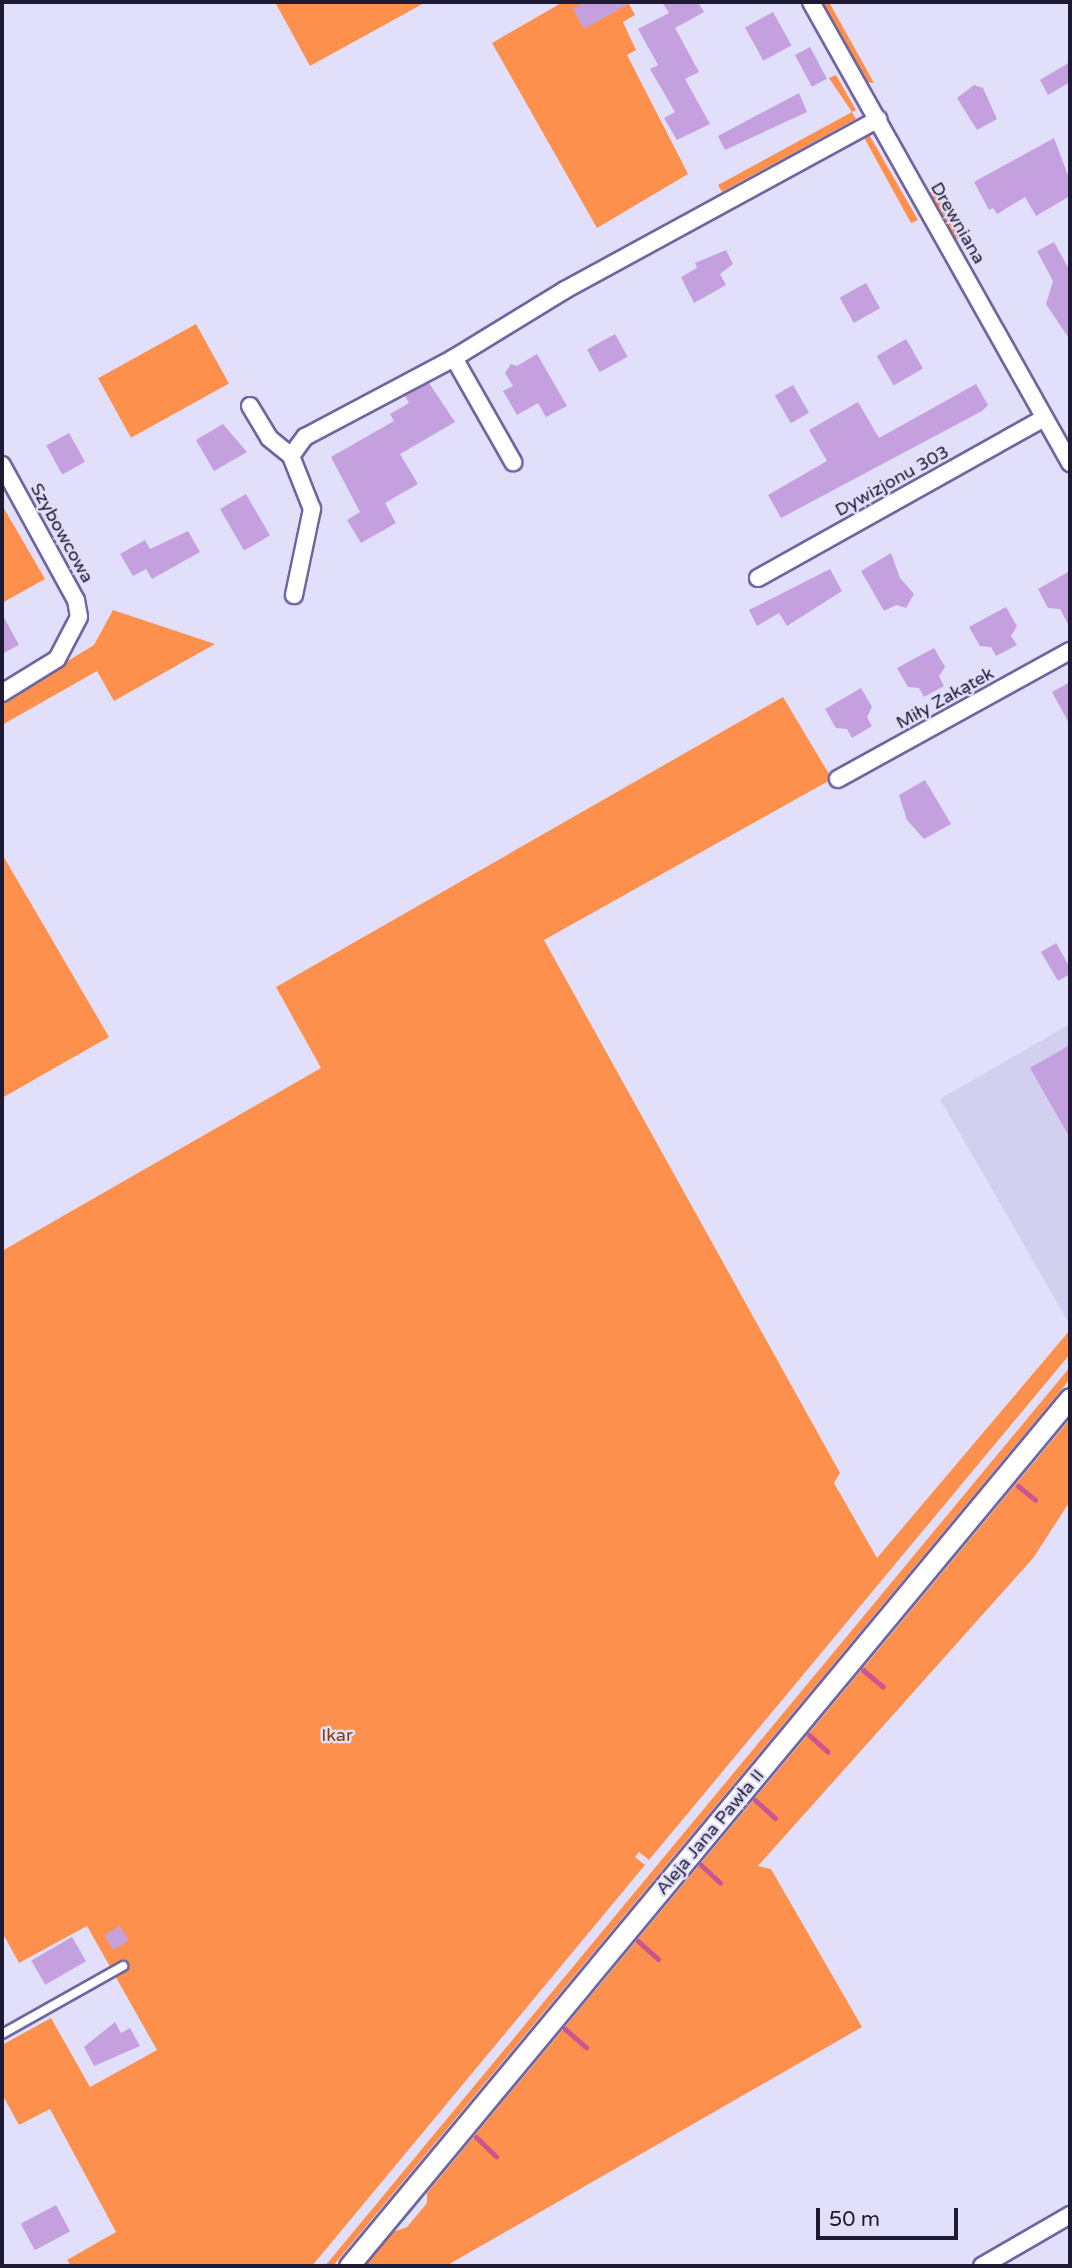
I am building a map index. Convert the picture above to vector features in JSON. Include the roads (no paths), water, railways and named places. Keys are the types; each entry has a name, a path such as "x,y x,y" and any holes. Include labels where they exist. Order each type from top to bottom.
{"street":[{"name":"Drewniana","path":"811,2 1070,463"},
{"path":"291,456 304,437 454,358 553,296 878,119"},
{"path":"454,358 513,462"},
{"path":"250,406 269,438 291,456 312,509 294,595"},
{"name":"Dywizjonu 303","path":"758,578 1044,418"},
{"name":"Szybowcowa","path":"2,465 8,490 76,600 79,617 57,659 2,692"},
{"name":"Miły Zakątek","path":"838,779 1070,651"},
{"name":"Aleja Jana Pawła II","path":"349,2266 1070,1398"},
{"path":"982,2266 1070,2215"}],"lane":[{"path":"2,2034 122,1966"}],"waterway":[{"path":"1018,1486 1035,1500"},
{"path":"863,1670 883,1687"},
{"path":"809,1735 828,1752"},
{"path":"755,1800 775,1818"},
{"path":"701,1865 720,1883"},
{"path":"638,1941 658,1959"},
{"path":"565,2029 586,2047"},
{"path":"476,2137 496,2156"}],"park label":[{"name":"Ikar","path":"337,1735"}]}
